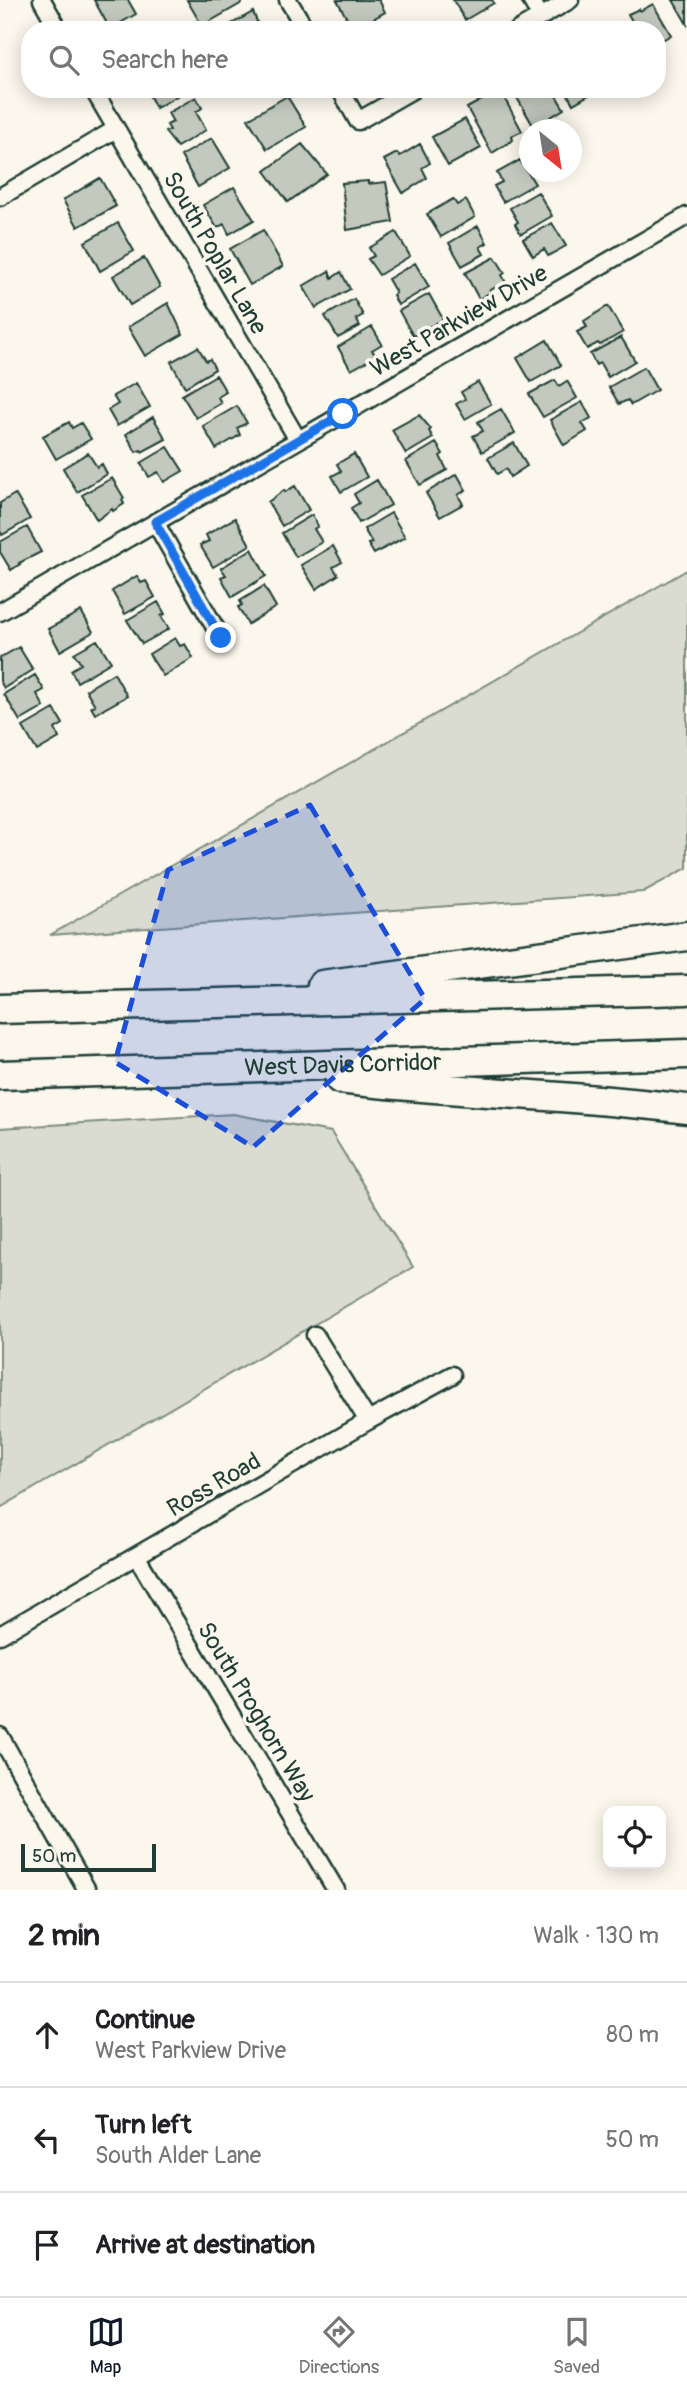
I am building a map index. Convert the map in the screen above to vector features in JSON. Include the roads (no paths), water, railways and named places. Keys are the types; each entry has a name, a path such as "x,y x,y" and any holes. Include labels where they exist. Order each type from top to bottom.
{"highway":[{"path":"201,1004 433,969 687,936"},
{"path":"0,1009 687,990"},
{"name":"West Davis Corridor","path":"0,1075 687,1054"},
{"path":"251,1067 416,1087 599,1098 687,1108"}],"street":[{"path":"42,0 54,21"},
{"path":"288,0 301,21"},
{"path":"531,0 541,17"},
{"path":"534,21 570,0"},
{"name":"South Poplar Lane","path":"98,98 298,440"},
{"path":"345,98 358,121 398,98"},
{"path":"0,197 116,129"},
{"name":"West Parkview Drive","path":"0,612 687,216"},
{"path":"155,522 221,638"},
{"path":"315,1335 368,1421"},
{"name":"Ross Road","path":"0,1635 452,1375"},
{"name":"South Proghorn Way","path":"137,1557 336,1890"},
{"path":"0,1736 87,1890"}]}
